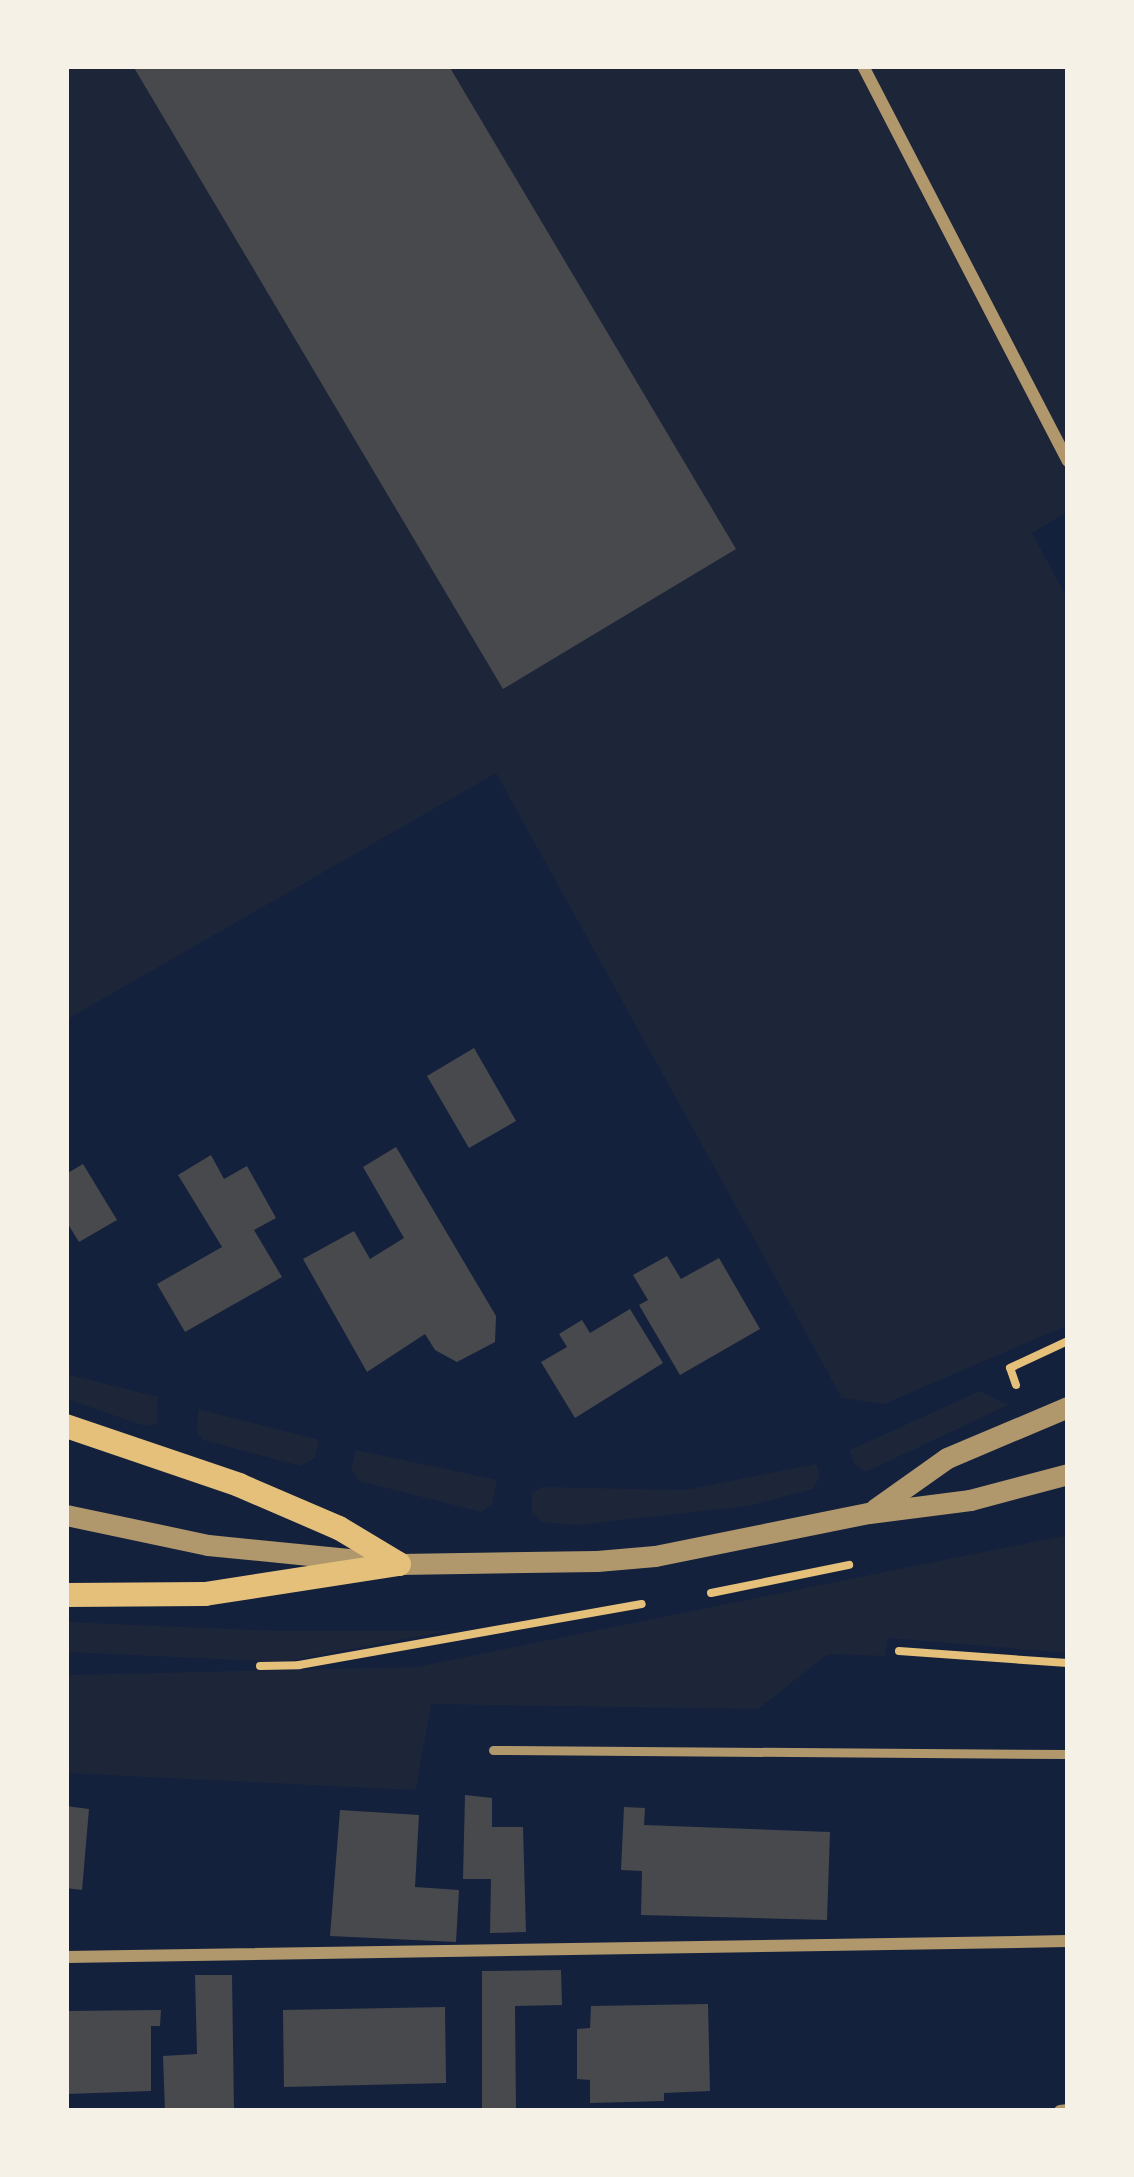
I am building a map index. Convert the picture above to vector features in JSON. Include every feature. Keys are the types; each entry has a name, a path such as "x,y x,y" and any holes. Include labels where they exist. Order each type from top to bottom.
{"main road":[{"path":"66,1426 239,1485 339,1528 399,1564"},
{"path":"66,1595 206,1594 399,1564"}],"street":[{"path":"863,66 1068,461"},
{"path":"869,1513 946,1458 1068,1407"},
{"path":"66,1515 208,1546 399,1564 655,1556 869,1513 970,1500 1068,1474"},
{"path":"66,1957 1068,1941"}],"lane":[{"path":"494,1750 1068,1754"}],"path":[{"path":"1010,1368 1068,1341"},
{"path":"899,1651 1068,1664"}],"shaded area":[{"path":"66,66 1068,66 1068,511 1032,533 1068,600 1068,1325 884,1404 842,1398 496,773 66,1020"},
{"path":"66,1374 158,1397 157,1424 145,1426 66,1399"},
{"path":"980,1391 1008,1405 866,1472 854,1464 850,1450"},
{"path":"198,1409 319,1440 315,1458 300,1466 203,1440 197,1433"},
{"path":"356,1450 497,1480 492,1504 481,1512 359,1481 351,1470"},
{"path":"816,1464 820,1476 813,1489 748,1506 577,1525 542,1522 532,1513 532,1493 541,1487 686,1490"},
{"path":"1068,1535 1068,1653 888,1638 885,1656 828,1654 758,1709 431,1704 416,1790 66,1773 66,1675 416,1667"},
{"path":"66,1622 282,1631 447,1631 283,1662 66,1652"}],"building":[{"path":"133,66 449,66 736,549 503,689"},
{"path":"474,1048 516,1121 469,1148 427,1076"},
{"path":"396,1147 496,1316 495,1342 457,1362 435,1350 425,1334 367,1372 303,1259 354,1231 370,1259 404,1238 363,1167"},
{"path":"211,1155 224,1179 247,1166 276,1218 254,1230 282,1277 185,1332 157,1284 222,1247 178,1175"},
{"path":"83,1164 117,1220 79,1242 66,1221 66,1174"},
{"path":"667,1256 681,1279 719,1258 760,1329 680,1375 639,1305 648,1300 633,1275"},
{"path":"630,1309 663,1363 575,1418 541,1362 567,1347 559,1334 582,1320 590,1333"},
{"path":"465,1795 492,1798 492,1827 523,1827 526,1932 490,1933 491,1879 463,1879"},
{"path":"66,1806 89,1809 82,1890 66,1888"},
{"path":"624,1807 645,1808 644,1825 830,1832 827,1920 641,1915 642,1871 621,1870"},
{"path":"340,1810 419,1815 415,1887 459,1890 456,1942 330,1936"},
{"path":"561,1970 562,2005 515,2006 516,2111 482,2111 482,1971"},
{"path":"195,1975 232,1975 234,2111 165,2111 163,2056 197,2054"},
{"path":"708,2004 710,2091 664,2093 664,2101 590,2103 590,2080 577,2079 577,2029 590,2028 591,2006"},
{"path":"445,2007 446,2083 284,2087 283,2010"},
{"path":"161,2010 160,2026 151,2026 151,2091 66,2094 66,2011"}]}
